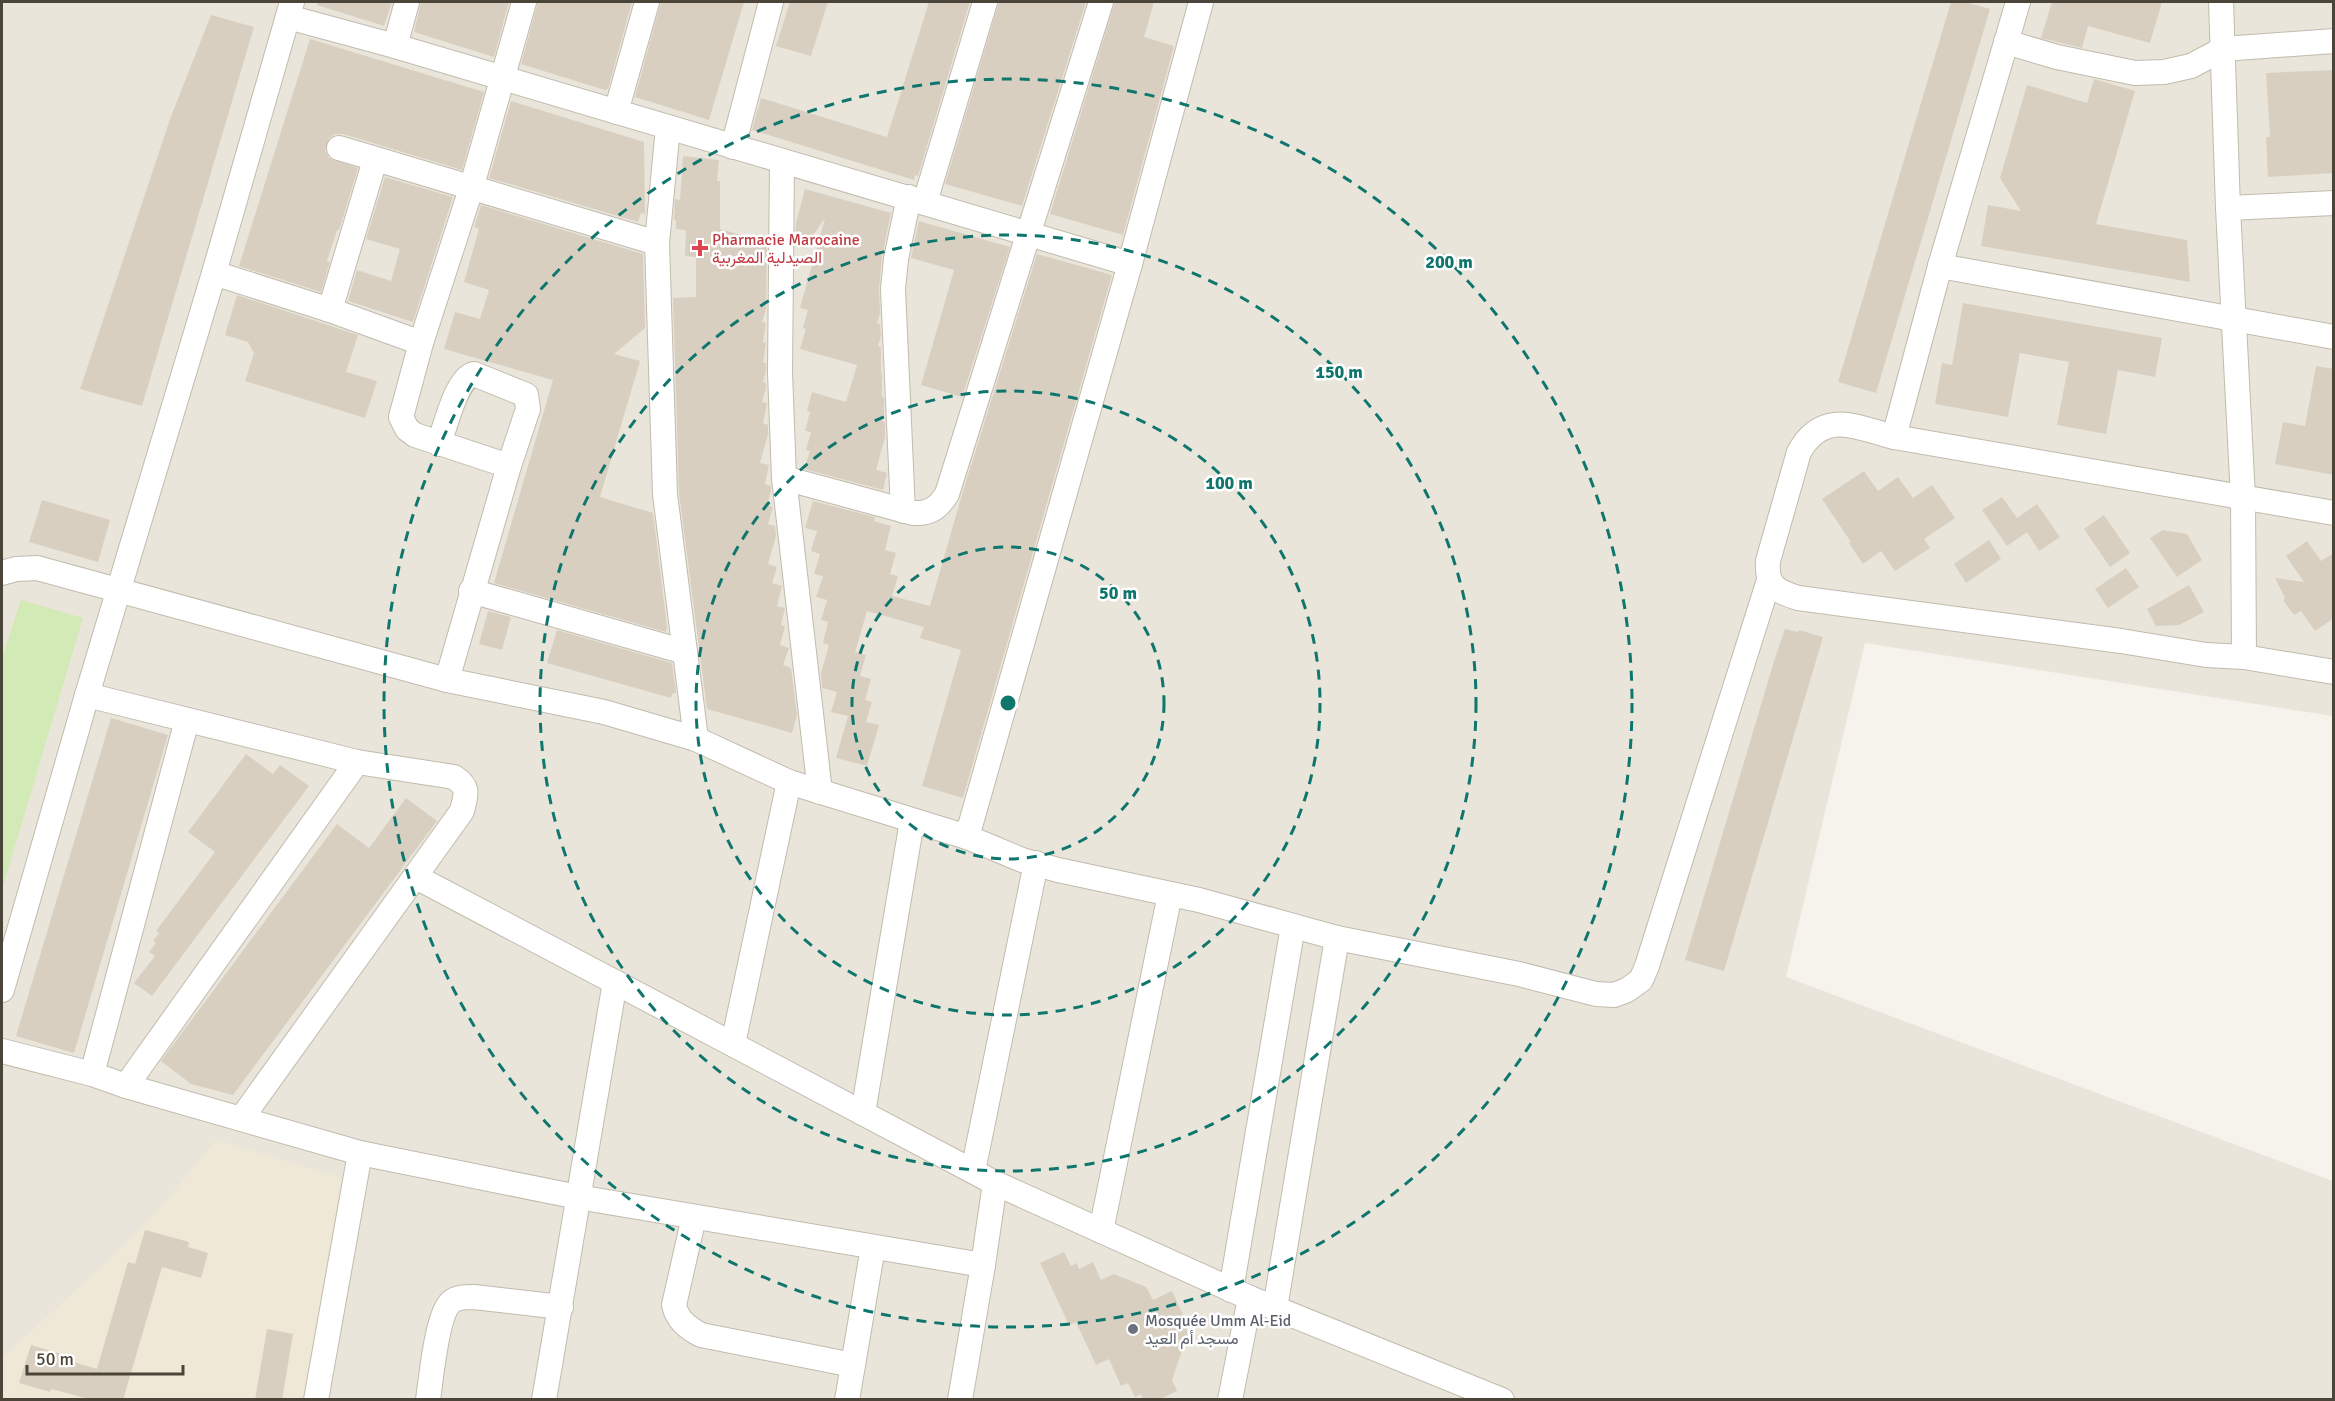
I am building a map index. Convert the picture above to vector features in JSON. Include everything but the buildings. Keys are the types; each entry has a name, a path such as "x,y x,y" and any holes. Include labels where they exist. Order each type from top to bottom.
{"street":[{"path":"395,46 407,2"},
{"path":"509,466 411,433 401,417 421,343 471,189 524,2"},
{"path":"616,112 647,2"},
{"path":"733,147 771,2"},
{"path":"903,511 893,289 896,259 985,2"},
{"path":"784,478 903,511 922,513 939,506 947,494 1101,2"},
{"path":"967,837 1130,264 1201,2"},
{"path":"1894,437 1940,267 2018,2"},
{"path":"2221,2 2228,208 2243,498 2244,657"},
{"path":"2,990 290,9 395,46 502,79 1130,264"},
{"path":"2006,42 2057,57 2135,73 2164,72 2191,66 2223,49 2334,41"},
{"path":"668,127 657,243 665,494 696,739"},
{"path":"339,148 657,243"},
{"path":"330,310 375,160"},
{"path":"782,162 780,372 784,478 820,792"},
{"path":"2228,208 2334,203"},
{"path":"1940,267 2334,337"},
{"path":"214,273 330,310 421,343"},
{"path":"439,444 460,386 466,376 474,374 523,392 528,399 528,409 471,591 447,680"},
{"path":"2,573 16,569 36,568 447,680 604,712 696,739 789,782 967,837 1036,864 1170,894 1337,938 1519,974 1596,994 1614,995 1627,990 1641,980 1647,966 1769,580 1768,561 1799,452 1808,436 1843,423 1894,437 2334,513"},
{"path":"1769,580 1778,590 1798,598 2121,640 2194,653 2244,657 2334,672"},
{"path":"471,591 685,652"},
{"path":"87,695 357,762 454,777 465,787 466,795 462,811 241,1119"},
{"path":"92,1074 187,720"},
{"path":"126,1086 357,762"},
{"path":"733,1044 789,782"},
{"path":"863,1113 912,821"},
{"path":"973,1172 1036,864"},
{"path":"416,877 995,1183 1241,1294 1497,1399"},
{"path":"1101,1231 1170,894"},
{"path":"1230,1400 1241,1294 1293,926"},
{"path":"1275,1308 1337,938"},
{"path":"544,1400 615,982"},
{"path":"2,1051 92,1074 126,1086 360,1153 578,1197 983,1265"},
{"path":"316,1400 360,1153"},
{"path":"960,1400 995,1183"},
{"path":"694,1217 674,1305 676,1313 687,1327 701,1335 853,1365"},
{"path":"848,1400 873,1246"},
{"path":"428,1400 441,1321 452,1301 474,1297 561,1307"}],"shaded area":[{"path":"2,2 2333,2 2333,716 1865,643 1786,977 2333,1181 2333,1399 2,1400"},
{"path":"216,1140 342,1178 303,1399 2,1400 2,1358 121,1249 161,1207"}],"green space":[{"path":"21,600 83,618 4,883 2,882 2,658"}],"place":[{"name":"Pharmacie Marocaine الصيدلية المغربية","path":"700,248"},
{"name":"Mosquée Umm Al-Eid مسجد أم العيد","path":"1133,1329"}]}
